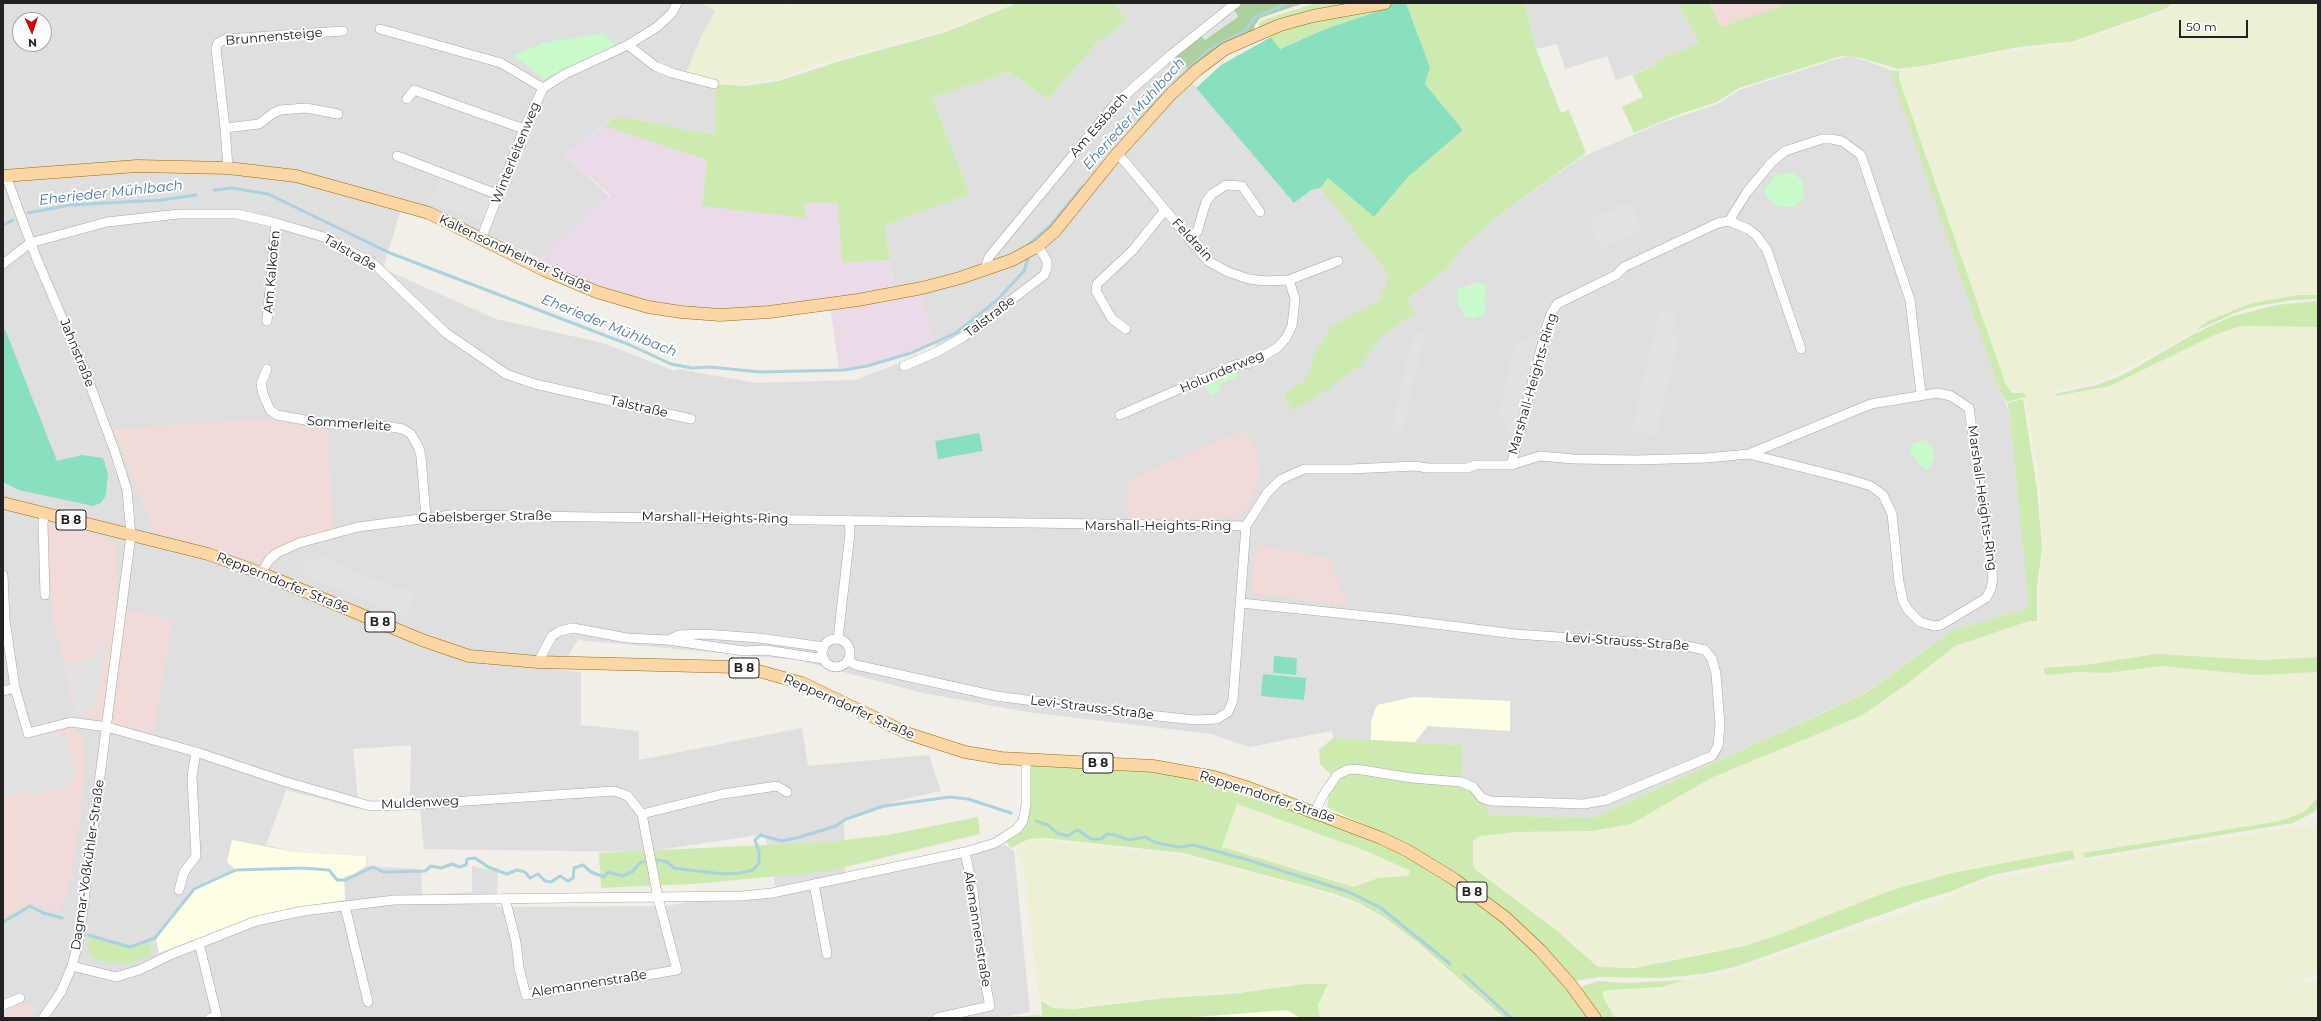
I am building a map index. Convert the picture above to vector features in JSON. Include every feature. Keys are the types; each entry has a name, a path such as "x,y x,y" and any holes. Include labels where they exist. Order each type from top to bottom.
{"main road":[{"name":"Kaltensondheimer Straße","path":"4,176 137,166 228,168 296,176 363,193 429,213 544,270 597,292 648,307 720,315 769,312 858,300 922,288 985,270 1012,260 1038,246 1055,231 1117,154 1172,94 1197,70 1225,49 1280,25 1313,16 1385,3"},
{"name":"Repperndorfer Straße","path":"3,503 208,554 261,573 448,650 494,660 736,667 755,670 802,683 886,724 930,742 984,755 1026,759 1125,764 1192,773 1249,788 1357,827 1408,851 1472,892 1506,918 1540,950 1571,985 1595,1018"}],"street":[{"name":"Winterleitenweg","path":"481,238 524,129 543,88 565,74 628,45 657,27 672,13 677,3"},
{"name":"Am Essbach","path":"985,270 989,257 1115,104 1172,54 1236,3"},
{"path":"380,29 501,63 543,88"},
{"name":"Brunnensteige","path":"228,168 216,49 221,40 343,31"},
{"path":"628,45 655,66 672,73 714,84"},
{"path":"407,99 414,90 524,129"},
{"path":"225,128 263,123 272,114 280,110 306,108 338,114"},
{"path":"1801,349 1767,250 1752,232 1728,221 1747,192 1772,162 1785,151 1822,139 1831,139 1842,141 1861,155 1910,300 1921,394"},
{"name":"Feldrain","path":"1117,154 1208,260 1228,272 1249,279 1265,282 1289,280 1338,261"},
{"path":"397,156 499,195"},
{"name":"Jahnstraße","path":"4,176 30,243 86,374 115,452 127,490 131,535"},
{"path":"1188,237 1197,232 1206,202 1212,194 1226,185 1242,186 1260,212"},
{"path":"1126,329 1112,319 1096,291 1097,284 1133,250 1165,210"},
{"name":"Talstraße","path":"3,264 30,243 108,222 179,214 237,214 276,223 327,238 375,265 446,333 506,374 535,384 691,419"},
{"name":"Marshall-Heights-Ring","path":"1511,465 1550,314 1557,304 1616,275 1624,267 1718,223 1728,221"},
{"name":"Am Kalkofen","path":"267,321 276,223"},
{"name":"Talstraße","path":"904,366 937,352 964,337 1044,275 1047,268 1047,260 1038,246"},
{"name":"Holunderweg","path":"1120,415 1234,365 1251,362 1277,348 1286,338 1292,326 1295,299 1289,280"},
{"name":"Sommerleite","path":"267,369 261,384 263,394 270,410 277,415 321,423 392,426 403,429 411,434 419,448 421,457 426,517"},
{"name":"Marshall-Heights-Ring","path":"580,516 1246,526 1271,488 1280,480 1304,469 1350,469 1416,466 1427,468 1468,468 1475,465 1511,465 1540,456 1574,459 1637,460 1706,458 1749,454 1870,404 1921,394 1937,393 1951,396 1969,408 1993,578 1991,589 1986,598 1941,625 1934,626 1920,622 1908,610 1903,601 1899,582 1892,514 1883,495 1871,486 1749,454"},
{"path":"45,595 43,522 46,514"},
{"name":"Gabelsberger Straße","path":"261,573 269,560 277,553 299,543 358,527 426,517 495,514 580,516"},
{"path":"838,639 850,533 849,520"},
{"name":"Levi-Strauss-Straße","path":"848,661 856,665 996,696 1102,710 1195,720 1217,719 1228,712 1233,700 1242,602 1246,526"},
{"name":"Dagmar-Voßkühler-Straße","path":"42,1018 61,992 72,966 83,919 131,535"},
{"path":"3,575 5,620 15,688 28,733 71,722 107,727"},
{"name":"Levi-Strauss-Straße","path":"1242,602 1515,634 1687,646 1705,650 1712,659 1716,674 1720,725 1718,746 1712,756 1606,800 1584,804 1491,801 1482,798 1473,787 1461,782 1412,778 1356,768 1347,770 1337,775 1322,797 1315,812"},
{"path":"538,662 552,636 560,631 573,628 628,638 668,640 744,650 765,650 824,659 833,667 841,666 848,661 850,653 848,645 838,639 830,641 824,647 824,659"},
{"path":"668,640 679,635 704,634 759,638 824,647"},
{"path":"3,691 15,688"},
{"name":"Muldenweg","path":"107,727 196,752 283,781 370,806 407,805 614,791 628,796 642,814 658,898"},
{"path":"180,890 184,872 196,856 192,776 196,752"},
{"name":"Alemannenstraße","path":"72,966 116,977 139,970 199,943 256,921 303,910 394,900 742,896 814,884 964,852 995,843 1017,828 1023,821 1026,800 1026,759"},
{"path":"642,814 723,794 777,786 787,792"},
{"name":"Alemannenstraße","path":"937,1018 990,1006 983,972 973,890 964,852"},
{"path":"814,884 827,954"},
{"name":"Alemannenstraße","path":"505,898 516,942 519,968 526,995 677,970 658,898"},
{"path":"345,906 368,1002"},
{"path":"199,943 215,1017"},
{"path":"3,1005 20,998"}],"shaded area":[{"path":"3,3 701,3 716,10 701,37 685,76 715,84 716,135 616,116 565,155 610,197 541,259 433,210 404,199 384,265 386,270 496,319 603,343 675,371 678,369 757,383 855,380 936,349 920,295 896,298 885,225 970,194 932,98 1009,72 1048,99 1097,43 1126,21 1116,7 1121,3 1231,3 1175,54 1190,71 1190,81 1294,203 1311,190 1320,188 1389,275 1379,300 1366,308 1310,361 1313,368 1304,380 1284,394 1363,363 1377,339 1414,314 1408,299 1450,266 1461,248 1512,205 1582,157 1661,123 1718,104 1739,90 1840,58 1851,57 1870,62 1890,70 2000,392 2010,414 2030,608 1953,630 1863,694 1593,818 1488,815 1486,796 1461,779 1461,745 1333,738 1332,731 1249,747 1211,734 1027,712 923,693 798,660 578,640 559,670 581,672 581,725 639,731 639,760 802,728 808,766 929,755 941,791 904,799 844,818 845,879 1005,845 1014,851 1030,1012 998,1018 3,1018","holes":["411,745 410,799 419,799 424,849 645,852 765,834 776,889 665,906 496,907 498,872 472,866 472,892 422,896 421,869 367,866 366,856 294,852 266,845 286,790 359,809 353,749"]},
{"path":"701,3 784,3 790,10 790,3 1013,3 945,30 817,65 777,79 744,84 714,83 685,76 701,37 716,11"},
{"path":"1525,3 1678,3 1699,43 1655,61 1657,65 1616,80 1607,56 1565,69 1557,44 1536,49"},
{"path":"1709,3 1781,3 1782,6 1721,27"},
{"path":"2176,3 2318,3 2318,295 2298,295 2275,299 2208,321 2195,331 2121,372 2096,382 2055,391 2055,396 2110,386 2212,336 2234,328 2245,326 2318,327 2318,657 2262,660 2156,654 2085,665 2041,669 2042,675 2079,672 2107,673 2161,666 2255,675 2318,672 2318,797 2304,812 2280,821 2083,853 2084,861 2300,826 2318,825 2318,972 2298,981 2311,982 2318,980 2318,1018 1615,1018 1603,997 1602,992 1607,990 1662,988 1684,980 1727,973 1954,895 1958,891 1990,879 2075,863 2072,850 1952,873 1889,891 1778,935 1744,946 1689,955 1648,966 1598,967 1556,930 1476,870 1473,864 1473,841 1480,836 1498,833 1594,831 1631,824 1711,778 1861,716 1907,684 1955,646 2029,621 2039,621 2039,589 2043,548 2040,490 2026,399 2024,393 2012,393 2006,385 1899,79 1899,71 2004,52 2075,42 2166,11"},
{"path":"1233,8 1238,17 1205,40 1200,35"},
{"path":"605,125 707,160 702,205 806,218 805,203 839,203 842,263 890,260 896,298 920,295 934,343 887,360 839,370 829,299 767,307 719,310 681,307 649,302 599,287 547,266 541,259 611,196 565,155"},
{"path":"440,180 494,201 485,223 430,203"},
{"path":"1629,202 1642,230 1601,249 1588,221"},
{"path":"1660,309 1677,313 1672,337 1679,339 1656,436 1631,431"},
{"path":"1425,331 1403,429 1390,436 1412,338"},
{"path":"1547,331 1524,429 1505,439 1508,425 1498,416 1515,343"},
{"path":"274,418 327,426 334,530 274,548 259,562 153,531 113,429"},
{"path":"1245,431 1257,451 1259,474 1249,505 1237,515 1224,518 1127,519 1129,480 1219,440"},
{"path":"45,523 112,540 118,556 116,608 173,619 153,734 75,714 53,618"},
{"path":"1256,545 1328,558 1348,606 1252,593"},
{"path":"319,556 399,590 401,587 416,593 406,617 302,575 307,559 316,562"},
{"path":"94,649 105,649 96,705 87,713 77,714 65,662 93,660"},
{"path":"5,694 13,697 26,737 53,730 63,734 66,738 77,776 69,779 70,786 33,796 31,790 3,798 3,695"},
{"path":"3,695 13,697 26,737 71,728 82,734 86,758 81,814 70,882 60,912 33,904 20,906 3,919"},
{"path":"1413,697 1510,701 1510,731 1428,726 1415,742 1371,740 1371,721 1377,705"},
{"path":"1236,804 1366,851 1409,870 1410,873 1408,877 1396,876 1355,887 1222,847"},
{"path":"232,840 294,852 366,856 366,866 354,874 344,877 345,900 304,906 256,917 159,953 156,939 194,890 236,870 227,862"},
{"path":"1030,840 1045,840 1183,855 1303,886 1356,904 1381,917 1416,943 1502,1018 1320,1018 1318,1006 1330,984 1315,983 1232,993 1165,997 1073,1007 1053,1007 1042,1000 1039,995 1023,864 1016,850 1021,844"},
{"path":"25,1002 36,1007 28,1018 3,1018 3,1011 12,1009"},
{"path":"1287,1010 1300,1018 1179,1018 1202,1017"}],"green space":[{"path":"1017,3 1121,3 1116,7 1127,21 1097,43 1048,99 1009,72 932,98 970,194 885,225 890,260 842,263 838,203 805,203 806,218 702,206 707,160 604,126 616,116 716,135 715,84 745,86 779,81 840,61 946,32"},
{"path":"1241,3 1304,3 1260,18 1255,25 1253,32 1190,71 1175,54 1200,35 1238,17 1233,8"},
{"path":"1316,3 1375,3 1258,30 1259,23 1266,19"},
{"path":"1406,3 1525,3 1536,49 1561,113 1569,110 1586,153 1512,205 1461,248 1450,266 1408,299 1415,313 1378,339 1363,363 1335,384 1293,411 1284,394 1304,380 1312,368 1310,361 1331,327 1379,300 1389,275 1320,188 1328,178 1374,217 1407,178 1463,130 1425,84 1430,67"},
{"path":"1406,3 1430,67 1425,84 1463,130 1407,178 1374,217 1328,178 1320,188 1311,190 1294,203 1196,88 1221,65 1271,37 1280,49 1323,30 1378,11 1377,6"},
{"path":"1678,3 1709,3 1721,27 1781,6 1781,3 2173,3 2165,9 2074,41 2013,48 1928,65 1898,69 1861,58 1841,56 1739,88 1717,102 1677,115 1634,133 1622,107 1643,97 1632,75 1657,65 1655,61 1699,43"},
{"path":"1377,6 1379,11 1323,30 1279,49 1271,37 1271,32"},
{"path":"603,33 616,45 544,79 513,56 543,43"},
{"path":"1890,70 1899,71 1899,79 2006,385 2012,393 2024,393 2026,397 2006,402 2000,392"},
{"path":"1794,173 1803,182 1804,198 1794,207 1780,207 1768,200 1764,190 1776,175"},
{"path":"1477,282 1487,286 1484,302 1486,314 1473,319 1465,317 1458,304 1457,290"},
{"path":"2298,295 2318,295 2318,299 2293,300 2256,306 2240,311 2195,331 2208,321 2253,303"},
{"path":"2318,301 2318,327 2244,326 2234,328 2212,336 2110,386 2056,396 2055,394 2097,385 2123,375 2194,334 2230,317 2276,305"},
{"path":"5,329 57,461 82,455 103,458 108,473 106,495 101,503 93,506 19,490 3,482 3,331"},
{"path":"1234,368 1238,376 1220,384 1221,390 1211,396 1204,383"},
{"path":"2023,399 2037,489 2042,547 2037,588 2037,621 2029,621 1955,646 1907,684 1861,716 1711,778 1631,824 1593,831 1516,832 1480,836 1473,841 1473,864 1476,870 1556,930 1598,967 1635,968 1744,946 1778,935 1889,891 1952,873 2073,850 2075,859 1992,875 1947,893 1928,898 1735,967 1703,974 1663,978 1599,977 1574,981 1541,946 1390,837 1327,807 1330,789 1336,780 1351,772 1465,786 1487,804 1488,815 1593,818 1864,694 1953,630 2029,608 2010,414 2007,403"},
{"path":"979,433 983,451 938,459 935,441"},
{"path":"1924,440 1933,447 1935,459 1926,471 1909,452 1913,443"},
{"path":"2156,654 2262,660 2318,657 2318,672 2256,675 2161,666 2107,673 2079,672 2045,675 2043,668 2085,665"},
{"path":"1274,656 1297,658 1296,675 1273,673"},
{"path":"1263,674 1306,678 1304,700 1261,696"},
{"path":"1333,738 1462,745 1461,779 1361,767 1332,776 1320,764 1319,750"},
{"path":"1033,764 1143,770 1215,782 1355,832 1404,855 1465,892 1505,923 1532,948 1591,1018 1504,1018 1417,942 1382,916 1357,902 1332,893 1183,853 1045,838 1029,839 1011,848 1006,841 1024,823 1029,770","holes":["1237,804 1366,851 1409,870 1410,873 1408,876 1378,878 1354,887 1222,847"]},
{"path":"2318,797 2318,807 2314,812 2293,823 2084,858 2083,853 2280,821 2304,812"},
{"path":"978,817 980,834 825,872 692,884 601,888 599,853 828,842 888,835"},
{"path":"89,937 129,948 150,942 152,955 127,964 95,960 88,953"},
{"path":"1684,980 1663,987 1607,990 1603,992 1603,997 1615,1018 1600,1018 1582,990 1583,986 1598,981 1624,983"},
{"path":"1304,984 1328,984 1318,1005 1320,1018 1300,1018 1287,1010 1179,1018 1005,1017 1042,1015 1041,1001 1053,1008 1073,1009 1165,998 1232,994"}],"waterway":[{"name":"Eherieder Mühlbach","path":"1173,84 1208,50 1246,30 1255,17 1289,3"},
{"name":"Eherieder Mühlbach","path":"1136,124 1162,95"},
{"name":"Eherieder Mühlbach","path":"1028,245 1050,226 1083,186"},
{"name":"Eherieder Mühlbach","path":"214,190 232,188 268,194 390,253 630,345 671,364 692,368 710,367 760,372 844,370 867,366 911,353 956,333 997,300 1024,271 1028,258"},
{"name":"Eherieder Mühlbach","path":"28,213 70,205 161,200 196,195"},
{"name":"Eherieder Mühlbach","path":"3,225 13,220"},
{"path":"88,935 130,947 155,938 194,889 236,870 302,868 329,870 337,880 345,880 373,867 383,872 425,871 431,866 441,868 452,864 459,867 466,865 467,859 475,858 488,867 507,874 517,870 525,872 530,878 538,874 545,881 551,882 560,876 568,881 573,878 574,868 583,865 591,872 604,877 608,872 622,876 632,872 641,862 659,860 667,862 674,868 723,874 740,873 753,870 759,863 759,852 755,840 760,835 782,841 800,837 836,826 846,819 884,806 950,797 968,799 1011,813"},
{"path":"1036,821 1048,825 1057,833 1067,836 1078,830 1091,839 1101,839 1107,834 1129,840 1145,837 1157,843 1179,847 1194,845 1248,860 1349,892 1381,908 1450,964"},
{"path":"3,922 30,906 43,913 62,918"},
{"path":"1464,975 1511,1018"}]}
